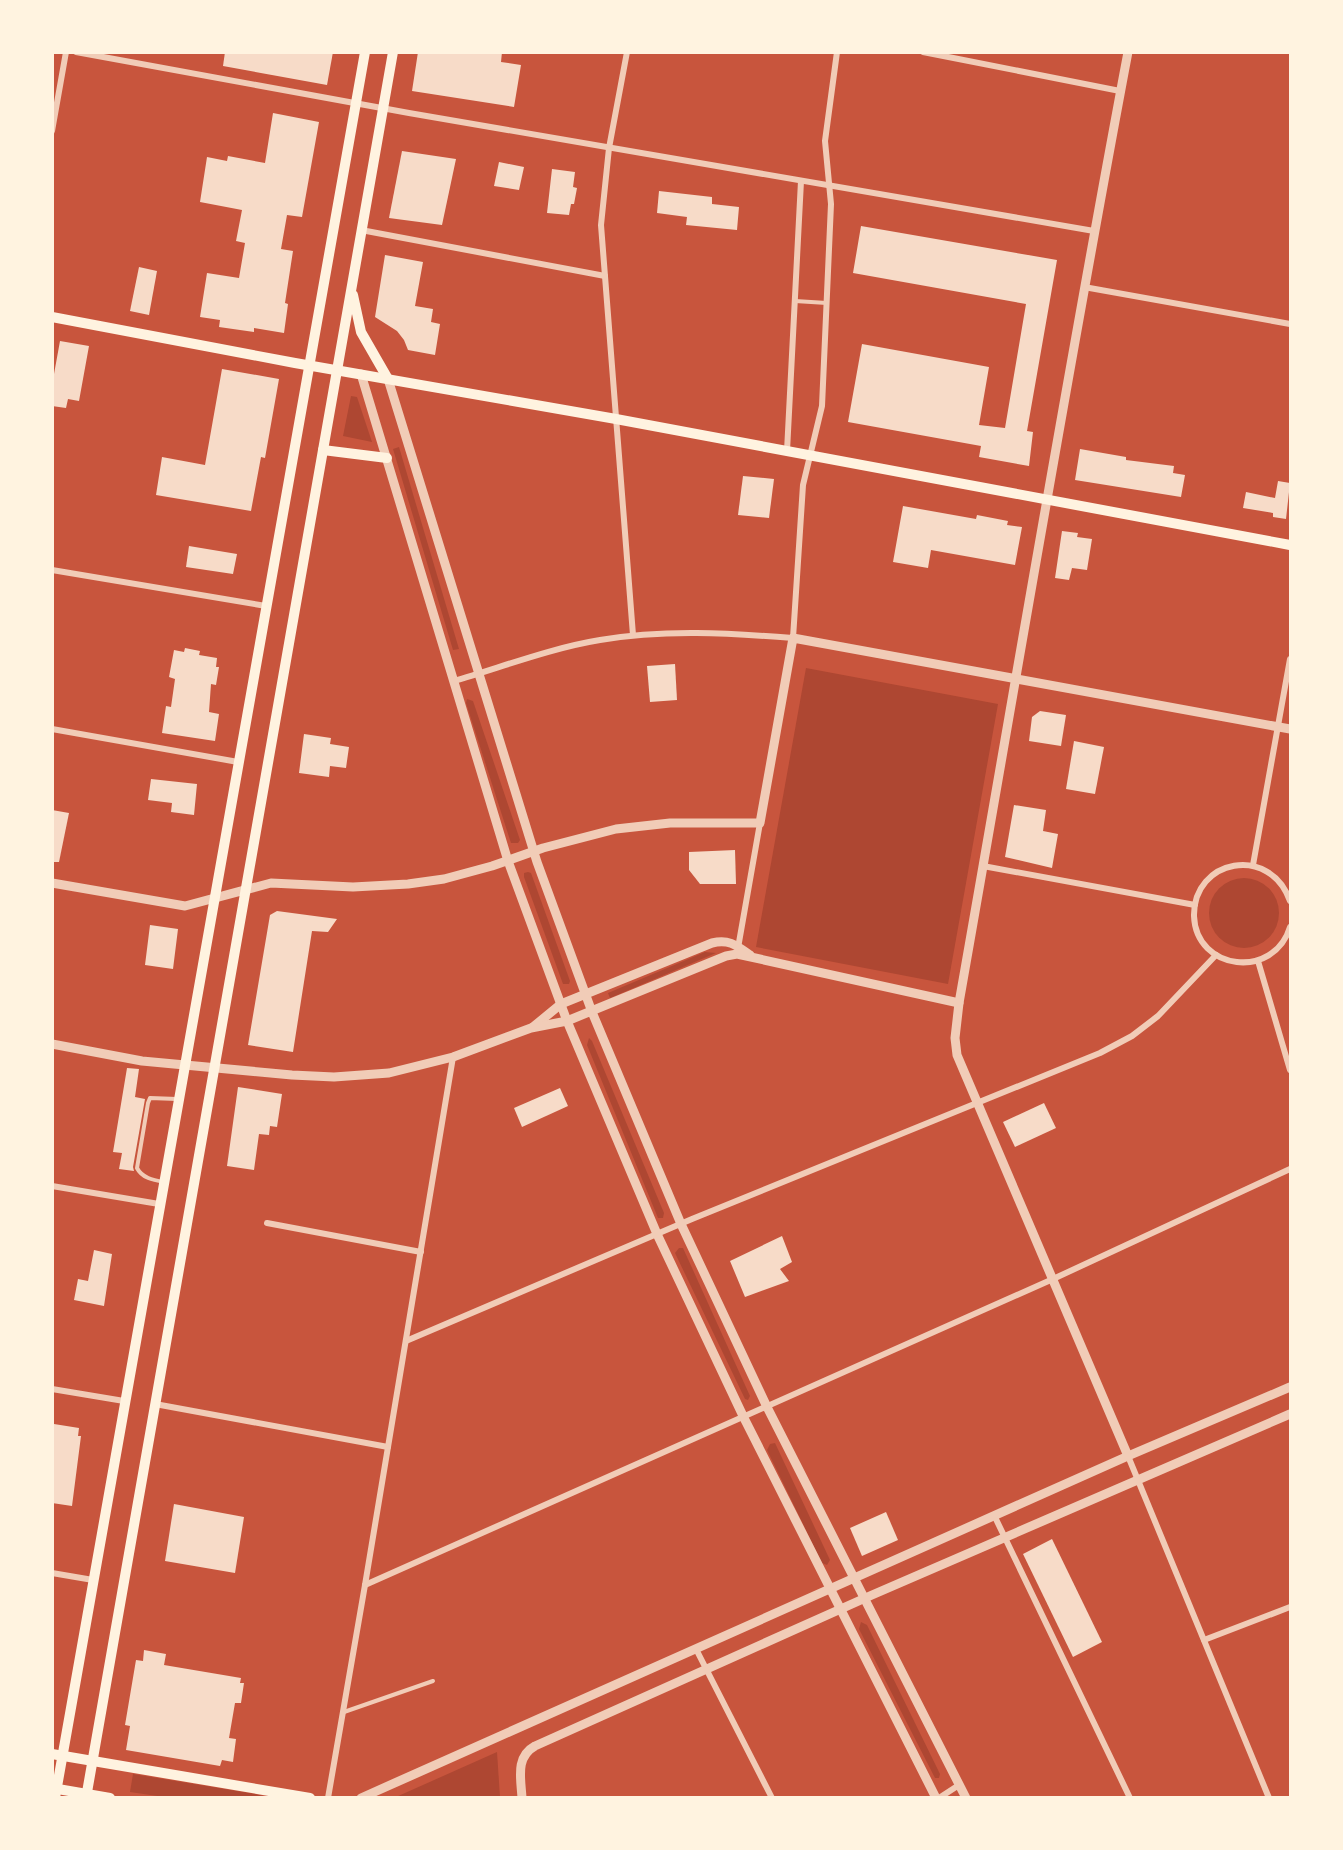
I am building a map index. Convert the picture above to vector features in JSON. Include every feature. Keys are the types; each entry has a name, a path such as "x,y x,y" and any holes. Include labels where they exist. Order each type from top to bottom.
{"main road":[{"path":"110,1797 55,1791 57,1755 93,1580 365,52"},
{"path":"86,1795 393,52"},
{"path":"352,282 361,332 388,379"},
{"path":"52,317 616,419 1290,545"},
{"path":"323,450 387,458"},
{"path":"57,1755 310,1797"}],"street":[{"path":"52,131 66,52"},
{"path":"76,52 609,148 1094,231"},
{"path":"627,52 609,148 601,225 633,635"},
{"path":"738,950 793,638 803,485 822,406 831,204 825,141 837,52"},
{"path":"923,52 1120,91"},
{"path":"1128,52 1084,287 959,1003 955,1046 1139,1481 1269,1797"},
{"path":"787,451 801,181"},
{"path":"361,230 605,276"},
{"path":"1084,287 1290,324"},
{"path":"361,374 508,861 567,1021 657,1234 744,1418 937,1797 959,1785"},
{"path":"388,379 534,852 592,1012 681,1224 767,1407 966,1797"},
{"path":"52,570 266,606"},
{"path":"454,681 565,648 633,635 687,632 793,638 1290,729"},
{"path":"1253,865 1290,659"},
{"path":"52,729 238,762"},
{"path":"52,883 178,906 193,905 246,890 282,883 353,887 408,884 444,879 616,829 670,823 760,823"},
{"path":"1290,901 1287,892 1273,874 1253,865 1242,864 1220,870 1204,885 1195,905 1194,917 1201,938 1216,955 1236,963 1266,958 1280,947 1290,927"},
{"path":"983,866 1195,905"},
{"path":"531,1028 561,1004 712,944 728,941 738,950 753,958 959,1003"},
{"path":"52,1044 142,1061 334,1077 389,1073 453,1057 531,1028 567,1021 738,950"},
{"path":"406,1341 681,1224 1100,1053 1132,1036 1158,1016 1216,955"},
{"path":"1258,961 1290,1070"},
{"path":"328,1797 453,1057"},
{"path":"365,1585 744,1418 1290,1169"},
{"path":"52,1186 159,1204"},
{"path":"267,1223 421,1252"},
{"path":"362,1797 994,1515 1290,1387"},
{"path":"52,1389 124,1401"},
{"path":"155,1404 388,1447"},
{"path":"522,1797 521,1771 524,1754 535,1746 866,1598 1290,1414"},
{"path":"994,1515 1130,1797"},
{"path":"52,1573 93,1580"},
{"path":"1204,1640 1290,1607"},
{"path":"696,1649 772,1797"}],"lane":[{"path":"795,301 827,303"},
{"path":"164,1182 149,1179 139,1173 137,1168 148,1103 150,1098 178,1100"},
{"path":"343,1713 434,1681"}],"shaded area":[{"path":"351,396 357,397 372,442 343,436"},
{"path":"399,447 459,649 453,650 393,449"},
{"path":"806,668 998,704 948,984 756,947"},
{"path":"467,699 473,701 520,840 518,843 511,843 466,703"},
{"path":"524,873 531,873 570,981 569,984 563,984 524,877"},
{"path":"1244,878 1257,881 1269,888 1276,900 1279,913 1276,926 1269,938 1257,945 1244,948 1231,945 1219,938 1212,926 1209,913 1212,900 1219,888 1231,881"},
{"path":"705,952 716,953 610,998 608,993"},
{"path":"589,1038 664,1213 663,1218 658,1218 587,1045"},
{"path":"679,1248 683,1248 750,1396 748,1400 745,1399 675,1253"},
{"path":"775,1443 830,1560 827,1565 822,1563 767,1450 770,1444"},
{"path":"861,1622 867,1625 940,1774 939,1778 935,1778 859,1629"},
{"path":"497,1752 500,1797 396,1797"},
{"path":"133,1774 268,1797 164,1797 130,1792"}],"building":[{"path":"225,52 333,52 327,85 223,66"},
{"path":"418,52 502,52 501,62 521,65 514,107 412,91"},
{"path":"273,113 319,122 302,217 287,215 281,249 293,251 285,303 288,304 284,333 254,328 254,332 219,327 220,320 200,317 207,273 239,278 245,243 236,241 242,210 200,202 207,157 227,161 228,156 265,163"},
{"path":"402,151 456,159 442,225 389,218"},
{"path":"499,162 524,167 519,190 494,186"},
{"path":"552,169 575,172 573,187 577,188 569,215 547,213"},
{"path":"659,191 712,197 712,204 739,207 737,230 686,225 687,217 657,213"},
{"path":"861,226 1057,260 1027,431 1033,432 1029,466 979,457 981,446 848,422 862,344 989,367 979,425 1005,428 1026,304 853,273"},
{"path":"385,255 423,262 415,306 433,309 431,322 440,324 435,355 408,350 397,331 375,317"},
{"path":"139,267 157,271 149,315 130,311"},
{"path":"60,341 89,346 79,401 68,399 66,408 52,406 52,385"},
{"path":"222,369 279,379 265,458 261,457 251,511 156,495 162,457 205,465"},
{"path":"1080,449 1126,457 1126,460 1174,466 1173,473 1185,475 1181,497 1075,480"},
{"path":"743,476 774,479 769,518 738,515"},
{"path":"1278,481 1290,483 1286,519 1273,517 1273,513 1243,508 1246,492 1275,498"},
{"path":"903,506 976,519 977,515 1008,521 1007,525 1022,527 1015,565 931,550 928,568 893,562"},
{"path":"1062,531 1078,533 1077,537 1092,539 1087,570 1072,568 1069,580 1055,578"},
{"path":"189,546 237,554 233,574 186,567"},
{"path":"185,648 200,651 199,655 217,658 216,667 219,667 216,685 211,684 209,712 219,714 215,741 162,733 166,706 171,707 175,679 169,677 174,650 184,652"},
{"path":"675,664 677,700 650,702 647,666"},
{"path":"1040,711 1066,715 1061,746 1029,741 1032,717"},
{"path":"304,734 331,738 330,744 349,747 346,768 330,766 329,777 299,773"},
{"path":"1074,741 1104,747 1095,794 1066,789"},
{"path":"151,779 197,784 194,815 171,812 172,803 148,800"},
{"path":"1014,805 1046,810 1043,831 1058,834 1052,868 1005,857"},
{"path":"52,810 69,813 59,862 52,862"},
{"path":"735,850 736,884 700,884 689,870 689,852"},
{"path":"277,911 337,919 328,932 312,931 293,1052 248,1045 270,915"},
{"path":"150,925 178,929 173,969 145,965"},
{"path":"127,1068 139,1069 135,1097 145,1099 134,1171 119,1169 122,1153 113,1152"},
{"path":"238,1087 282,1094 277,1127 270,1126 269,1135 259,1134 254,1170 227,1166"},
{"path":"560,1088 568,1106 522,1127 514,1108"},
{"path":"1044,1103 1056,1128 1015,1147 1003,1122"},
{"path":"782,1236 792,1262 780,1269 789,1281 745,1297 730,1261"},
{"path":"94,1250 112,1254 104,1306 74,1300 78,1279 88,1281"},
{"path":"54,1424 79,1428 78,1436 81,1436 72,1506 52,1503"},
{"path":"174,1504 244,1517 235,1573 165,1561"},
{"path":"886,1512 898,1540 862,1556 850,1528"},
{"path":"1052,1539 1102,1642 1073,1657 1023,1554"},
{"path":"144,1650 166,1654 164,1665 241,1678 240,1683 244,1683 241,1703 235,1703 229,1738 236,1739 233,1762 222,1760 220,1766 126,1750 130,1726 125,1725 136,1660 143,1661"}]}
